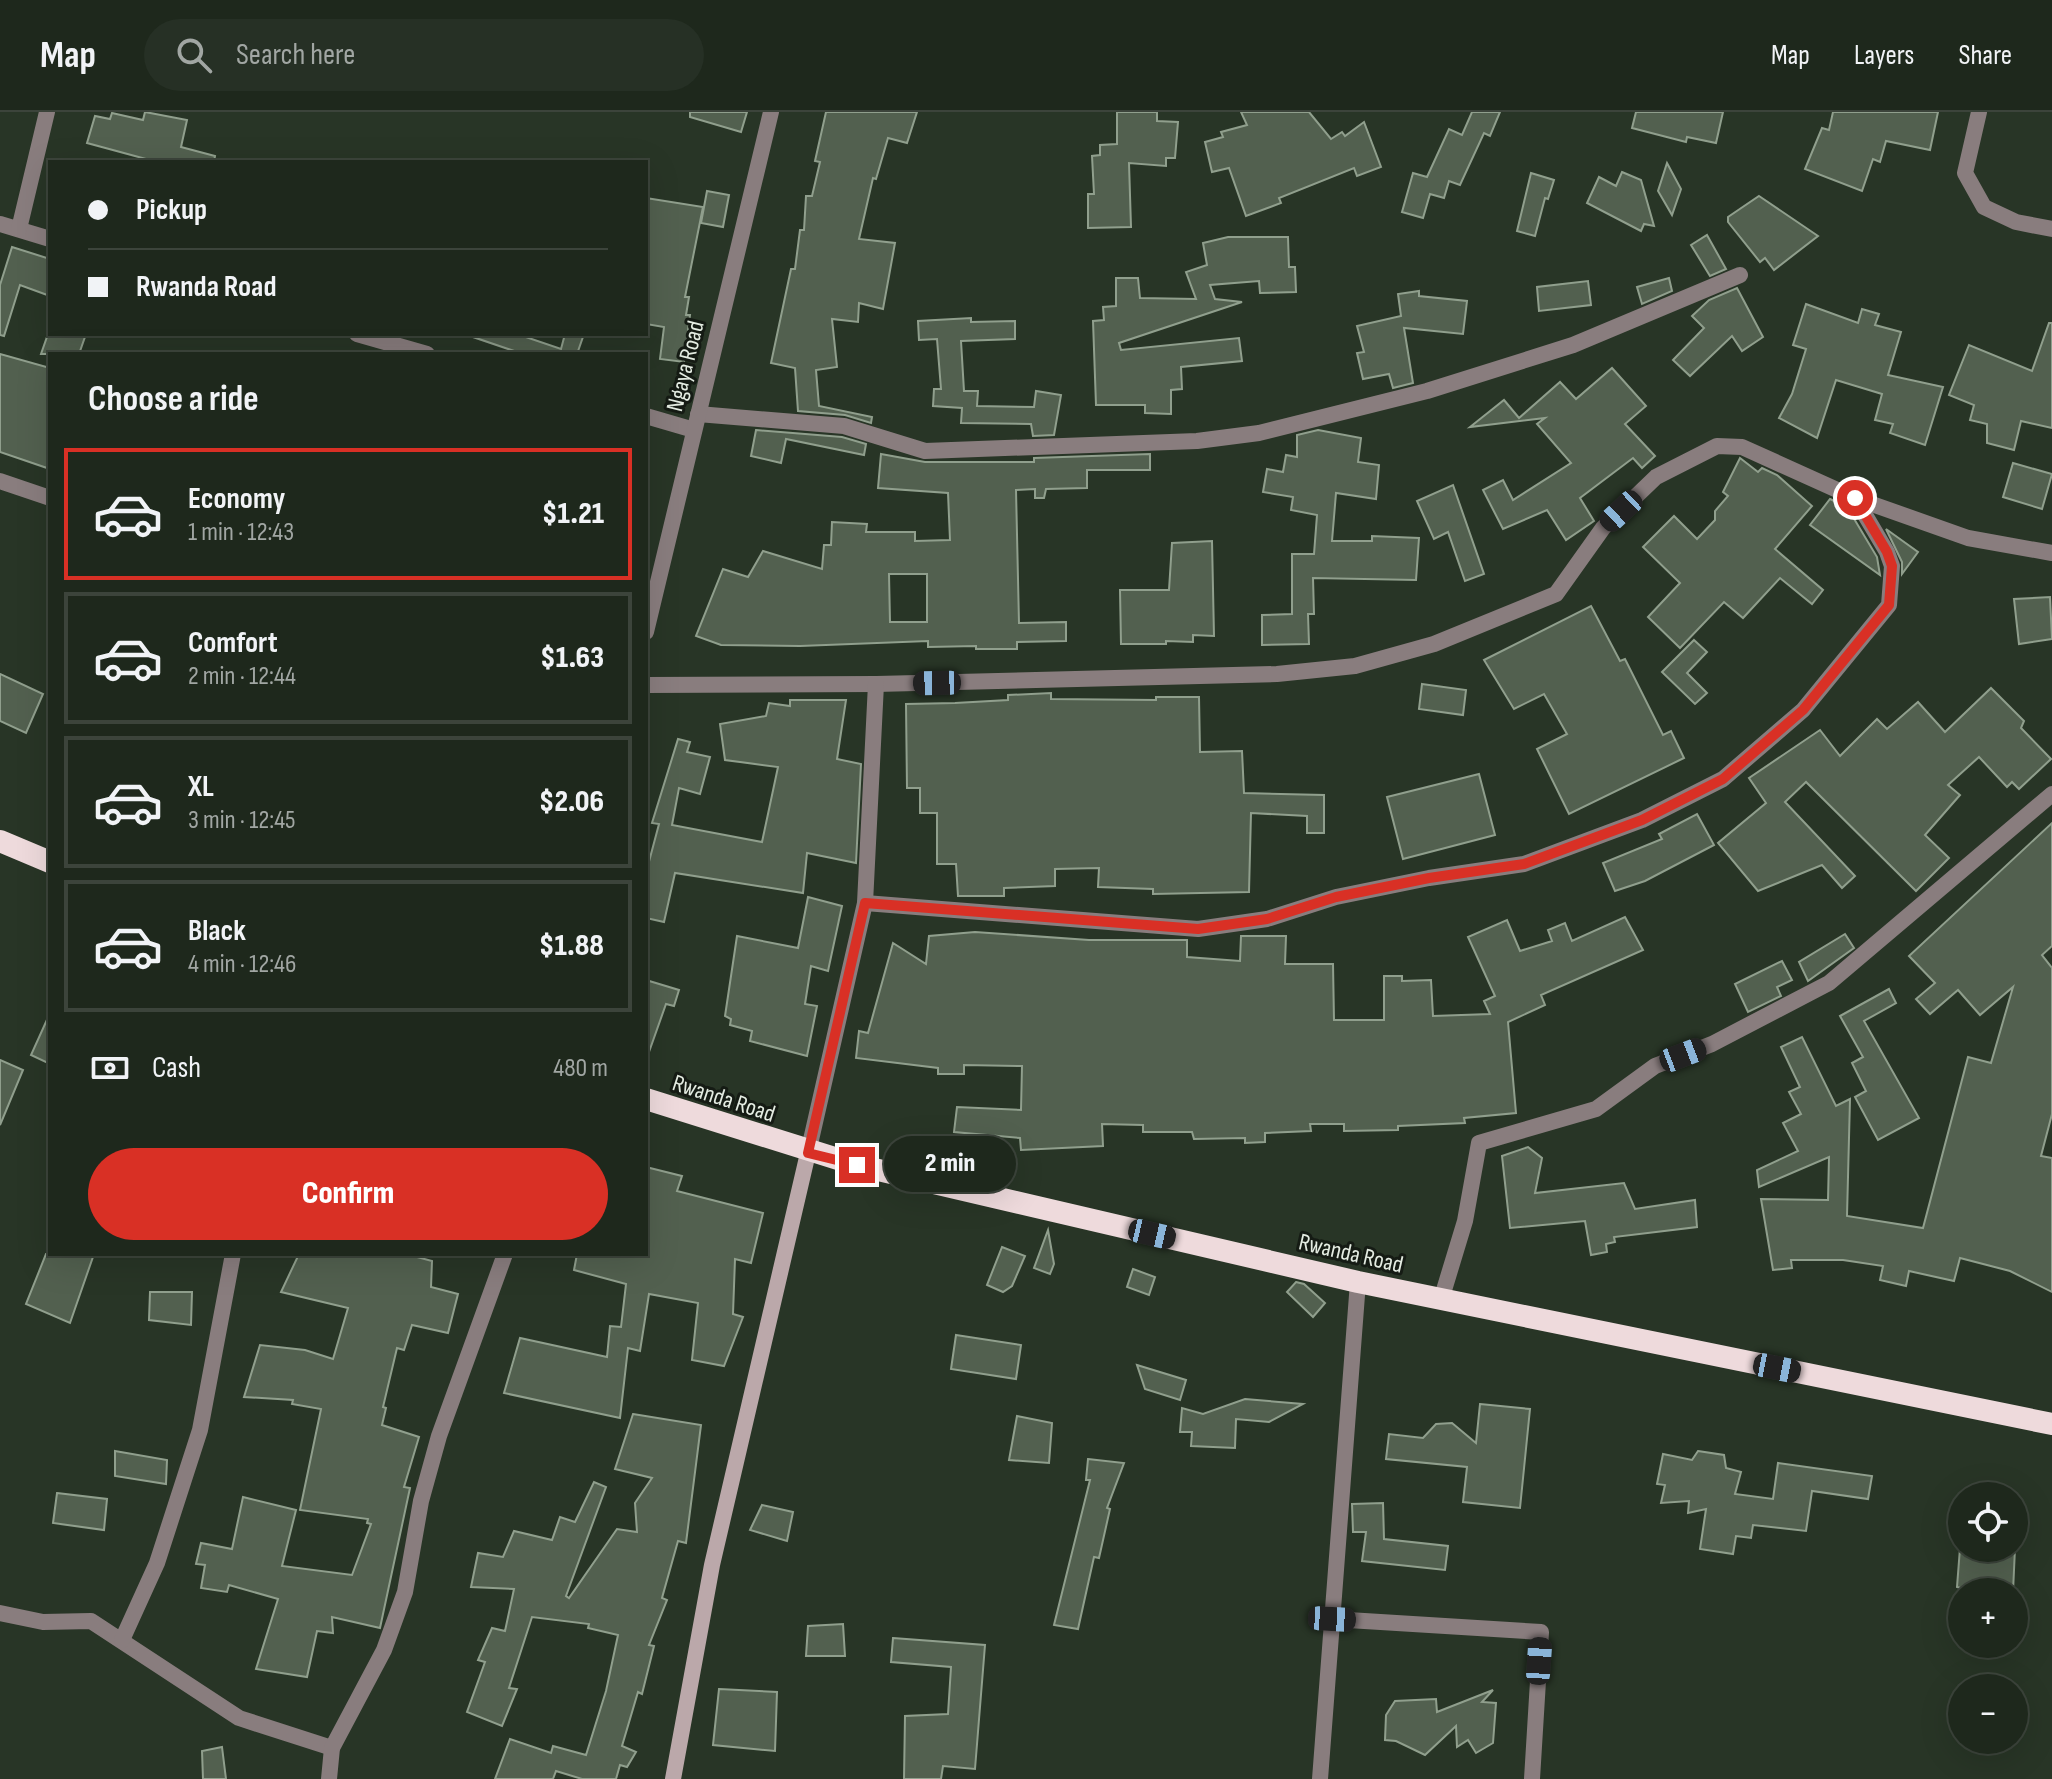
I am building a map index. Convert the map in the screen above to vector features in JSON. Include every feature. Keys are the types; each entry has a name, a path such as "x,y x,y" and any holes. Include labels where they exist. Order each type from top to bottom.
{"highway":[{"path":"0,841 48,861"},
{"name":"Rwanda Road","path":"648,1100 808,1153 1358,1282 2052,1424"}],"main road":[{"path":"673,1779 712,1565 808,1153"}],"street":[{"path":"19,229 47,112"},
{"name":"Ngaya Road","path":"648,624 771,112"},
{"path":"1979,112 1965,173 1984,207 2016,222 2052,229"},
{"path":"0,224 48,238"},
{"path":"648,416 696,422 844,426 925,451 1197,441 1259,433 1427,391 1573,345 1740,275"},
{"path":"364,336 420,352"},
{"path":"648,685 876,684 1277,674 1355,666 1434,644 1556,594 1603,528 1656,477 1717,446 1742,447 1855,498 1968,538 2052,553"},
{"path":"0,481 48,497"},
{"path":"865,903 1198,929 1267,919 1336,897 1429,878 1524,864 1642,820 1723,779 1803,710 1889,605 1892,566 1855,498"},
{"path":"808,1153 865,903 876,684"},
{"path":"1441,1300 1465,1221 1479,1143 1596,1109 1655,1066 1712,1044 1829,983 2052,794"},
{"path":"122,1640 157,1563 200,1430 233,1256"},
{"path":"329,1779 332,1748 384,1650 405,1592 421,1501 439,1436 504,1256"},
{"path":"1320,1779 1358,1282"},
{"path":"0,1613 43,1622 91,1621 239,1718 332,1748"},
{"path":"1332,1619 1541,1632 1532,1779"}],"building":[{"path":"145,112 187,120 181,147 215,156 214,160 150,160 87,143 95,116 110,119 112,113 143,120"},
{"path":"690,112 747,112 741,132 690,117"},
{"path":"826,112 917,112 907,143 888,138 876,179 873,178 859,239 895,243 883,309 859,303 858,322 832,319 837,367 816,370 819,406 872,417 871,423 845,415 798,411 795,368 771,363 791,269 795,269 800,230 804,230 806,196 812,196 820,162 815,161"},
{"path":"1117,112 1157,112 1157,121 1178,122 1175,158 1166,158 1166,166 1129,163 1131,227 1088,228 1088,194 1094,194 1092,156 1100,155 1100,145 1117,144"},
{"path":"1241,112 1309,112 1331,139 1342,132 1345,136 1364,122 1381,167 1357,176 1354,168 1279,198 1281,203 1246,216 1229,168 1212,172 1205,142 1223,137 1221,132 1247,125"},
{"path":"1472,112 1500,112 1490,136 1484,133 1460,185 1449,181 1444,198 1430,194 1423,218 1402,212 1413,173 1427,177 1449,129 1462,135"},
{"path":"1636,112 1723,112 1716,143 1687,137 1686,142 1632,128"},
{"path":"1833,112 1938,112 1930,150 1886,141 1880,162 1873,159 1862,191 1805,169 1822,128 1829,130"},
{"path":"1667,163 1681,189 1672,215 1658,191"},
{"path":"1622,172 1641,180 1654,226 1644,224 1641,231 1587,203 1599,177 1616,186"},
{"path":"1531,173 1554,180 1548,199 1545,198 1535,236 1517,231"},
{"path":"707,191 729,195 723,227 701,223"},
{"path":"1759,196 1818,236 1774,270 1765,258 1760,262 1728,222 1728,217"},
{"path":"648,198 703,207 685,297 689,297 686,315 690,315 684,362 660,359 664,327 648,324"},
{"path":"1707,235 1726,269 1710,276 1691,245"},
{"path":"1228,237 1288,237 1289,267 1295,267 1296,292 1260,293 1259,281 1210,285 1215,299 1242,302 1119,343 1121,350 1239,338 1242,361 1181,367 1182,389 1171,390 1171,414 1145,413 1145,405 1096,405 1093,321 1104,320 1103,307 1116,306 1116,278 1138,278 1140,298 1196,299 1186,272 1207,265 1203,243"},
{"path":"12,247 48,258 48,295 20,285 4,336 0,335 0,285"},
{"path":"1669,278 1672,291 1642,304 1637,287"},
{"path":"1588,281 1591,305 1539,311 1537,287"},
{"path":"1737,288 1763,337 1742,351 1732,336 1690,376 1673,360 1704,328 1692,316 1709,300"},
{"path":"1419,291 1419,296 1467,301 1463,334 1404,328 1413,383 1393,388 1389,374 1363,379 1357,353 1364,352 1357,326 1401,316 1398,294"},
{"path":"1806,304 1858,323 1862,309 1879,314 1875,325 1901,332 1888,375 1943,387 1925,445 1890,433 1893,424 1875,420 1882,394 1836,380 1817,438 1779,418 1792,394 1806,349 1793,345"},
{"path":"971,318 971,322 1015,321 1015,339 961,341 964,391 978,391 977,406 1034,407 1036,391 1061,395 1054,435 1033,436 1031,424 961,423 962,408 933,406 934,389 941,389 937,339 919,340 918,321"},
{"path":"2049,323 2052,323 2052,428 2021,421 2014,450 1987,443 1987,424 1970,420 1974,405 1949,395 1969,345 2032,371"},
{"path":"48,334 85,336 80,352 41,354"},
{"path":"523,336 561,349 564,336 583,336 578,352 517,352 473,337"},
{"path":"0,354 48,367 48,468 0,452"},
{"path":"1612,368 1646,406 1625,424 1655,456 1642,468 1633,458 1580,498 1594,521 1566,540 1547,510 1503,529 1483,490 1503,480 1513,500 1571,463 1537,424 1545,418 1470,427 1504,400 1519,418 1560,382 1576,399"},
{"path":"756,430 842,437 866,444 864,455 786,439 781,463 751,456"},
{"path":"1318,430 1361,438 1358,462 1379,465 1376,499 1336,493 1332,541 1372,541 1372,536 1419,538 1416,580 1313,578 1314,614 1308,614 1309,644 1262,645 1262,615 1292,614 1292,554 1314,554 1317,515 1291,510 1293,497 1263,492 1267,469 1283,472 1286,455 1297,457 1297,435"},
{"path":"881,454 925,462 1034,462 1034,458 1150,454 1150,470 1087,470 1087,488 1046,489 1044,498 1035,498 1035,489 1016,490 1019,623 1066,622 1066,641 1017,642 1017,649 976,649 976,646 928,647 928,641 800,646 721,645 696,636 723,569 748,577 763,551 822,569 824,545 831,545 832,522 867,524 866,532 915,532 915,541 950,540 948,493 878,488","holes":["889,574 927,574 927,622 890,622"]},
{"path":"1740,458 1758,472 1762,468 1777,475 1812,506 1775,549 1823,590 1812,604 1780,578 1743,618 1724,602 1680,648 1648,617 1680,583 1643,547 1674,516 1697,539 1715,520 1715,511 1728,496 1723,492"},
{"path":"2013,463 2052,474 2042,509 2003,497"},
{"path":"1453,485 1484,574 1465,581 1448,532 1434,539 1417,501"},
{"path":"1830,499 1847,507 1877,557 1880,575 1810,525"},
{"path":"1886,529 1918,552 1902,574 1902,562"},
{"path":"1212,541 1214,636 1193,635 1193,642 1121,644 1120,590 1169,590 1172,543"},
{"path":"2050,597 2052,639 2019,644 2014,599"},
{"path":"1591,606 1620,661 1625,659 1663,735 1671,731 1684,758 1569,814 1537,749 1567,734 1544,694 1514,709 1484,660"},
{"path":"1694,640 1707,652 1687,673 1707,693 1695,704 1662,672"},
{"path":"0,674 43,694 26,733 0,721"},
{"path":"1422,684 1466,690 1463,715 1419,709"},
{"path":"1991,688 2024,721 2021,728 2051,759 2019,789 2012,782 2007,787 1979,757 1948,785 1960,795 1925,835 1949,858 1916,891 1806,782 1785,802 1855,876 1842,888 1822,865 1758,891 1718,843 1766,803 1749,778 1820,730 1840,756 1877,719 1887,729 1918,702 1945,732"},
{"path":"1051,693 1051,699 1156,700 1156,697 1199,697 1200,752 1242,751 1244,793 1324,795 1324,833 1307,833 1307,816 1251,813 1249,892 1153,894 1153,889 1098,887 1099,868 1055,869 1055,886 1004,888 1004,896 958,896 956,864 937,864 937,813 920,813 920,788 907,788 906,704 1008,700 1008,695"},
{"path":"790,700 846,700 837,759 861,764 856,863 807,853 803,893 675,873 664,922 648,918 648,865 659,824 652,823 678,739 690,742 687,752 710,757 700,794 679,788 672,825 762,842 778,767 725,760 720,724 766,716 769,703 790,706"},
{"path":"1479,774 1495,835 1403,859 1387,797"},
{"path":"1697,814 1714,845 1645,881 1615,891 1603,863 1662,839 1659,834"},
{"path":"2052,823 2052,946 2042,955 2052,968 2052,1114 2041,1156 2052,1158 2052,1292 2010,1271 1960,1258 1954,1281 1909,1271 1906,1286 1880,1280 1883,1266 1843,1260 1791,1260 1792,1268 1773,1270 1761,1199 1828,1200 1829,1157 1759,1187 1757,1170 1798,1151 1783,1123 1801,1114 1789,1092 1800,1087 1781,1047 1802,1037 1836,1106 1850,1099 1847,1216 1923,1228 1968,1057 1991,1063 2013,987 1980,1015 1958,990 1930,1014 1916,999 1935,983 1909,956"},
{"path":"808,897 842,906 828,971 811,966 805,1004 817,1006 807,1056 750,1041 752,1031 730,1025 731,1019 725,1016 737,936 798,948"},
{"path":"1625,917 1643,950 1541,995 1545,1005 1508,1022 1516,1113 1464,1118 1465,1123 1398,1126 1398,1130 1344,1131 1344,1124 1310,1124 1311,1131 1265,1133 1265,1142 1245,1143 1245,1138 1194,1139 1192,1132 1143,1132 1143,1125 1102,1124 1103,1146 1021,1150 1020,1138 954,1132 957,1107 1021,1110 1022,1066 964,1065 964,1074 938,1074 938,1068 856,1058 859,1031 868,1033 893,943 926,964 929,936 975,932 1089,940 1187,940 1187,957 1240,961 1241,936 1286,936 1285,964 1333,964 1334,1020 1384,1020 1384,976 1402,976 1402,981 1431,980 1433,1016 1490,1014 1484,1001 1495,996 1468,937 1507,920 1520,951 1552,941 1548,930 1565,923 1572,941"},
{"path":"1845,934 1854,948 1808,981 1799,962"},
{"path":"1782,961 1792,980 1777,987 1781,996 1748,1012 1735,984"},
{"path":"648,981 679,990 674,1006 666,1004 649,1052"},
{"path":"1889,989 1896,1003 1864,1021 1919,1118 1878,1140 1855,1097 1866,1091 1852,1063 1863,1057 1840,1016"},
{"path":"48,1017 48,1063 31,1055"},
{"path":"0,1060 23,1070 0,1125"},
{"path":"1528,1147 1542,1158 1535,1193 1624,1183 1635,1209 1695,1200 1697,1227 1614,1237 1615,1242 1606,1244 1607,1252 1591,1255 1585,1221 1510,1228 1502,1156"},
{"path":"648,1168 682,1176 677,1191 763,1213 751,1263 735,1259 733,1314 743,1317 724,1366 692,1360 698,1303 649,1294 640,1351 628,1348 620,1418 504,1393 520,1338 607,1357 610,1326 621,1327 626,1284 574,1270 577,1256 648,1256"},
{"path":"1048,1230 1054,1264 1050,1274 1034,1268"},
{"path":"1002,1247 1025,1256 1012,1286 1003,1292 987,1285"},
{"path":"46,1254 93,1256 70,1323 26,1304"},
{"path":"298,1256 413,1256 432,1261 431,1287 458,1294 448,1333 412,1325 404,1350 397,1348 383,1407 386,1408 382,1425 419,1437 404,1487 410,1488 380,1628 332,1617 333,1633 317,1631 307,1677 256,1669 278,1599 229,1585 227,1592 201,1588 205,1565 196,1564 201,1543 232,1549 243,1497 296,1510 282,1566 352,1575 371,1524 367,1523 368,1519 300,1510 321,1409 292,1404 293,1400 244,1397 260,1345 305,1350 333,1359 348,1308 281,1292"},
{"path":"1133,1269 1155,1277 1149,1295 1127,1287"},
{"path":"1296,1282 1304,1284 1325,1303 1313,1317 1287,1292"},
{"path":"150,1292 192,1292 191,1325 149,1320"},
{"path":"956,1335 1021,1345 1016,1379 951,1369"},
{"path":"1137,1365 1186,1380 1180,1400 1145,1389"},
{"path":"1245,1399 1303,1404 1269,1422 1236,1419 1235,1448 1191,1446 1192,1432 1180,1432 1182,1408 1203,1414"},
{"path":"1480,1404 1530,1409 1520,1508 1463,1502 1467,1467 1386,1459 1389,1434 1423,1438 1436,1424 1452,1423 1476,1443"},
{"path":"633,1414 701,1425 686,1543 678,1541 662,1598 667,1600 649,1645 654,1646 642,1694 638,1692 622,1746 636,1752 627,1767 620,1765 616,1779 582,1779 556,1771 553,1779 495,1779 510,1739 551,1753 553,1746 586,1755 606,1691 618,1635 588,1628 589,1624 532,1617 509,1688 517,1689 502,1726 467,1712 485,1662 478,1660 492,1628 505,1631 514,1589 471,1587 478,1553 503,1557 514,1531 552,1540 560,1517 575,1522 594,1482 606,1487 566,1596 569,1598 617,1529 637,1532 635,1503 652,1478 615,1469"},
{"path":"1017,1416 1052,1423 1049,1463 1009,1460"},
{"path":"115,1451 167,1460 166,1484 115,1476"},
{"path":"1698,1451 1724,1455 1726,1468 1741,1472 1735,1494 1773,1499 1778,1463 1872,1476 1868,1499 1812,1491 1806,1531 1753,1525 1751,1538 1736,1536 1733,1554 1700,1549 1706,1509 1688,1513 1689,1501 1661,1503 1665,1485 1657,1484 1663,1454 1692,1460"},
{"path":"1088,1459 1124,1463 1107,1508 1110,1509 1099,1558 1094,1557 1078,1629 1054,1625 1090,1480 1086,1480"},
{"path":"57,1493 107,1499 104,1530 53,1523"},
{"path":"1383,1503 1384,1539 1448,1546 1445,1570 1362,1561 1366,1532 1353,1532 1352,1504"},
{"path":"762,1505 793,1512 787,1541 750,1530"},
{"path":"1959,1562 2014,1562 2014,1578 1958,1578"},
{"path":"843,1624 845,1656 806,1656 808,1626"},
{"path":"893,1638 985,1645 975,1769 943,1766 941,1779 904,1779 905,1716 948,1714 951,1667 891,1662"},
{"path":"719,1689 777,1692 775,1751 713,1745"},
{"path":"1493,1690 1482,1702 1496,1703 1493,1743 1476,1753 1468,1740 1457,1747 1456,1726 1425,1755 1396,1741 1385,1740 1386,1715 1395,1701 1436,1699 1437,1712"},
{"path":"222,1747 226,1779 203,1779 202,1751"}],"route":[{"path":"857,1165 808,1153 865,903 1198,929 1267,919 1336,897 1429,878 1524,864 1642,820 1723,779 1803,710 1889,605 1892,566 1876,528 1855,498"}]}
